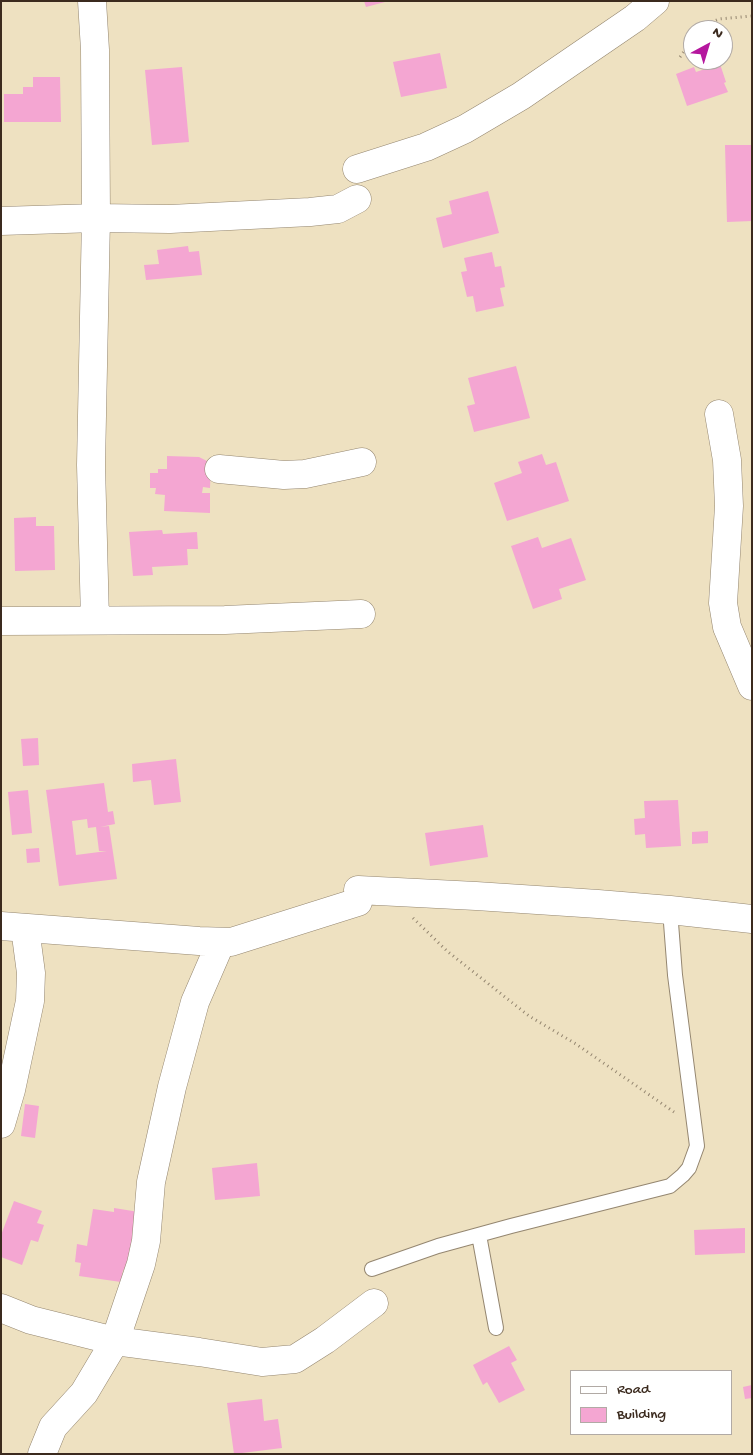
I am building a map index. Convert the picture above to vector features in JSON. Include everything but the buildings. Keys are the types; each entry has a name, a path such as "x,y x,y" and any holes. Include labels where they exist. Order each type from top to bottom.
{"street":[{"path":"92,1 95,50 96,218 91,465 95,620"},
{"path":"356,169 426,147 465,129 521,96 635,18 655,1"},
{"path":"1,221 96,218 170,219 310,212 338,209 357,199"},
{"path":"719,414 727,460 729,506 723,603 727,627 752,686"},
{"path":"219,469 298,474 362,462"},
{"path":"1,621 225,620 361,614"},
{"path":"1,1124 11,1090 30,1001 31,973 13,927 231,942 358,896 386,892 476,896 670,910 752,919"},
{"path":"42,1454 53,1427 84,1393 115,1341 141,1264 146,1241 151,1182 174,1078 195,1002 221,942"},
{"path":"1,1308 31,1320 115,1341 262,1362 295,1359 325,1340 374,1303"}],"lane":[{"path":"372,1269 438,1246 670,1186 689,1168 697,1146 675,975 670,910"},
{"path":"479,1235 496,1328"}],"path":[{"path":"718,20 752,16"},
{"path":"680,57 683,53"},
{"path":"386,892 447,951 529,1016 576,1044 695,1127"}]}
